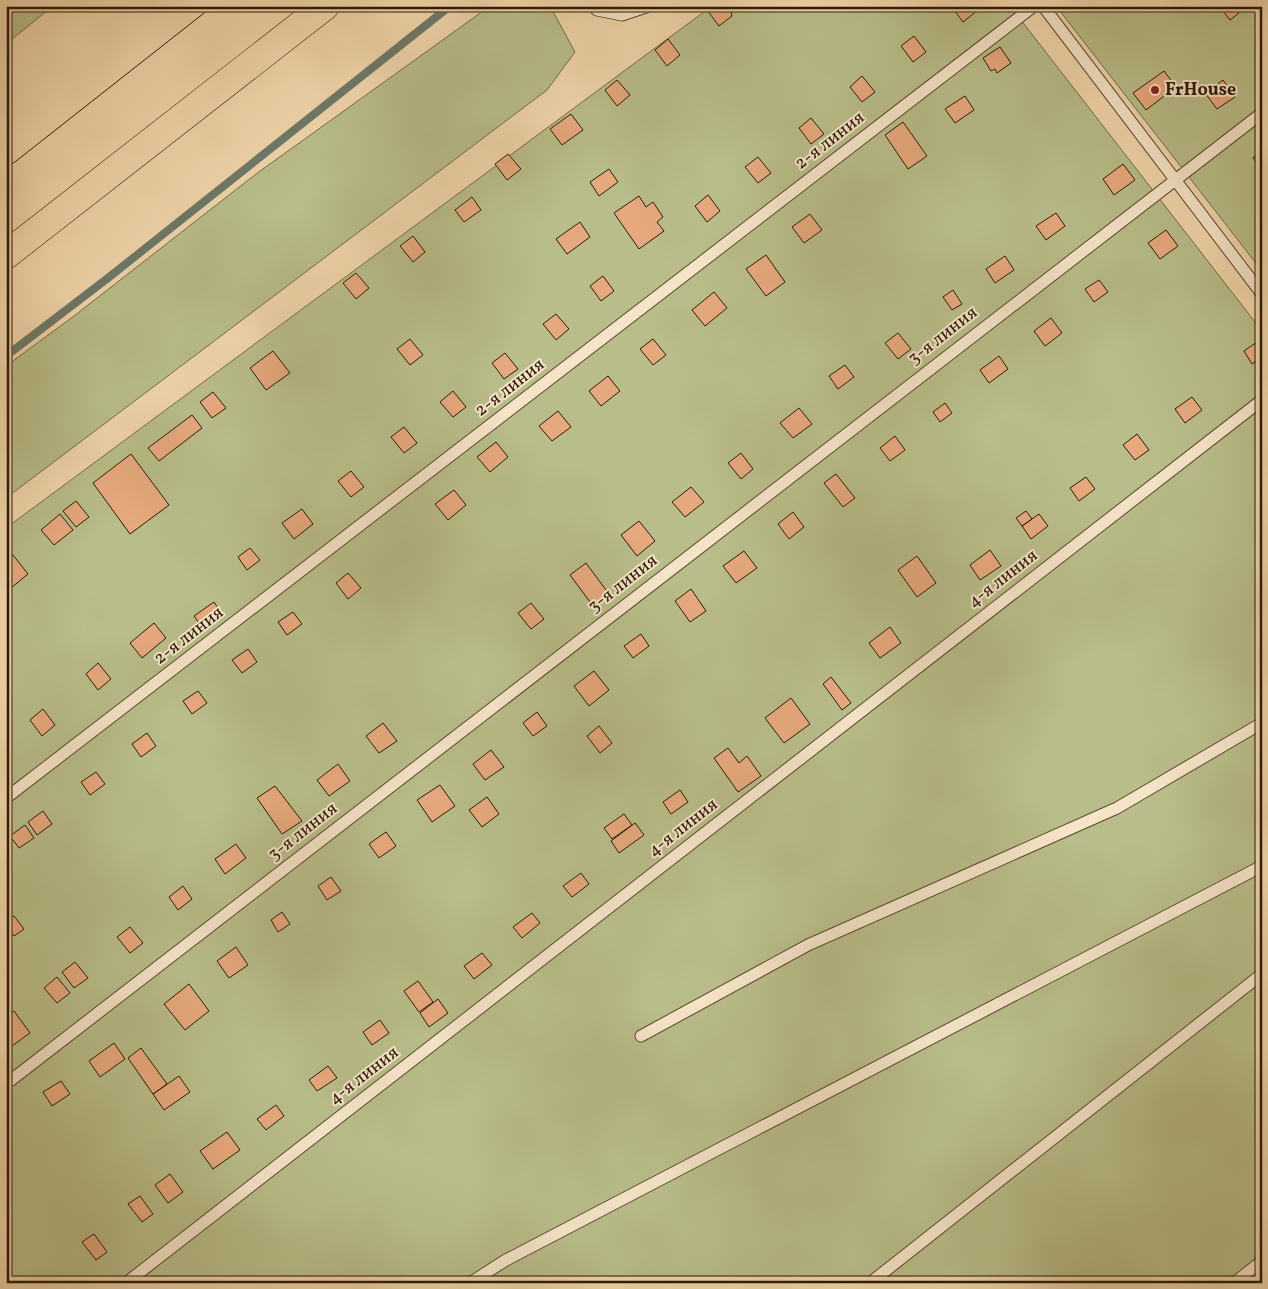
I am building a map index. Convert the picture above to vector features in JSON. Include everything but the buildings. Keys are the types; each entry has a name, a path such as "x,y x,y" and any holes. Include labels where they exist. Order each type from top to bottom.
{"main road":[{"path":"6,255 325,6"}],"lane":[{"path":"592,6 597,10 622,15 649,6"},
{"name":"2-я линия","path":"6,798 1034,6"},
{"path":"1043,6 1262,294"},
{"name":"3-я линия","path":"6,1084 1262,113"},
{"name":"4-я линия","path":"126,1283 1262,400"},
{"path":"641,1036 808,945 1117,808 1262,723"},
{"path":"470,1283 506,1260 1262,866"},
{"path":"870,1283 1262,974"},
{"path":"1234,1283 1262,1261"}],"green space":[{"path":"6,6 53,6 6,44"},
{"path":"490,6 550,6 575,52 547,90 6,498 6,366 74,316 256,174"},
{"path":"712,6 1010,6 1262,331 1262,1283 6,1283 6,528"},
{"path":"1056,6 1262,6 1262,271"}],"waterway":[{"path":"6,356 108,278 450,6"}],"tram line":[{"path":"6,169 213,6"}],"place":[{"name":"FrHouse","path":"1155,90"}]}
